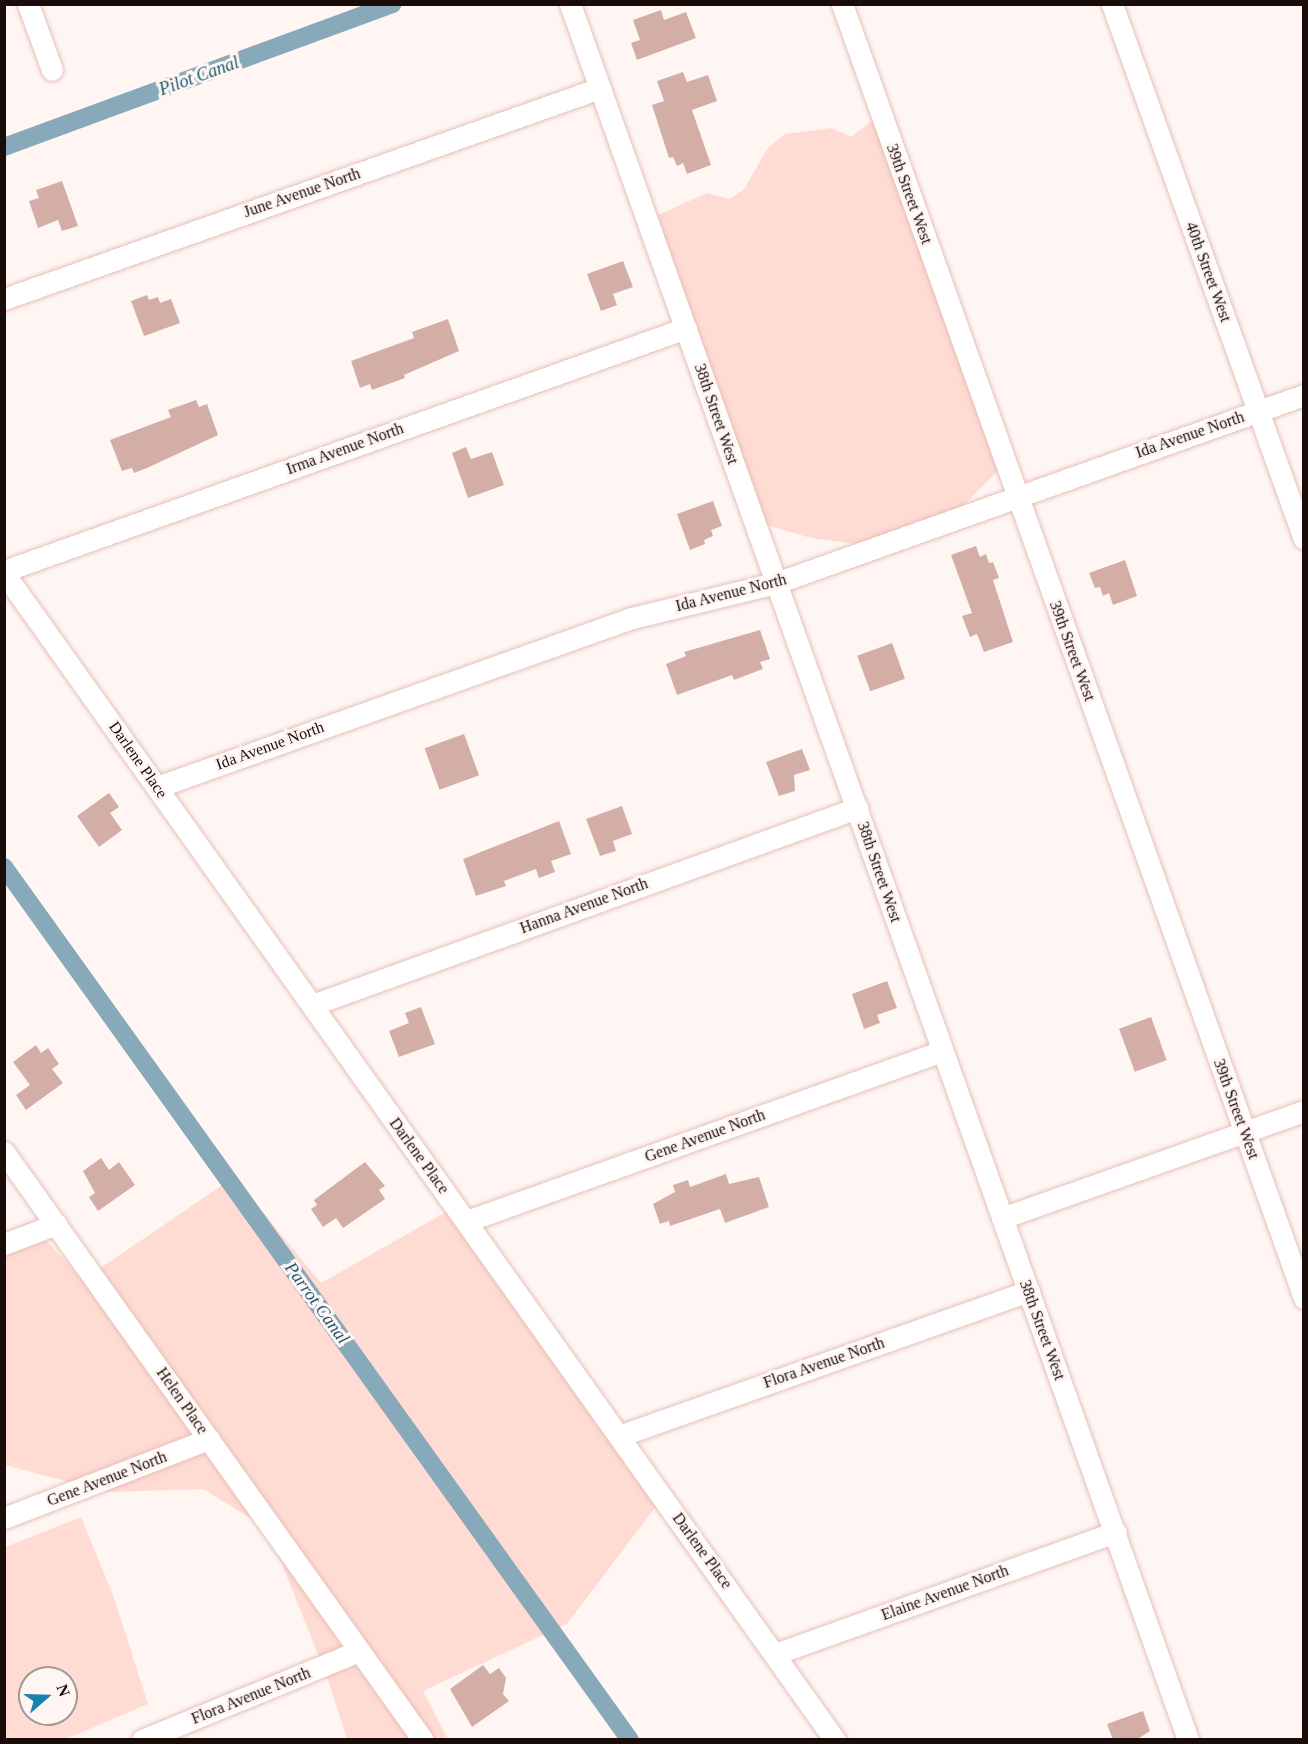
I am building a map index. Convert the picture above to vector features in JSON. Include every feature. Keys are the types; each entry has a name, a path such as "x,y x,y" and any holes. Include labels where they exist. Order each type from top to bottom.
{"street":[{"path":"28,4 52,70"},
{"name":"38th Street West","path":"570,4 1188,1740"},
{"name":"39th Street West","path":"842,4 1016,497 1304,1298"},
{"name":"40th Street West","path":"1113,4 1304,539"},
{"name":"June Avenue North","path":"4,299 600,88"},
{"name":"Irma Avenue North","path":"4,572 686,328"},
{"name":"Ida Avenue North","path":"157,787 632,618 776,583 1304,395"},
{"name":"Darlene Place","path":"4,572 835,1740"},
{"name":"Hanna Avenue North","path":"312,1005 857,808"},
{"name":"Gene Avenue North","path":"467,1221 942,1051"},
{"path":"1002,1218 1304,1111"},
{"name":"Helen Place","path":"4,1152 423,1740"},
{"path":"4,1244 56,1224"},
{"name":"Flora Avenue North","path":"620,1436 1029,1291"},
{"name":"Gene Avenue North","path":"4,1518 209,1439"},
{"name":"Elaine Avenue North","path":"775,1654 1116,1533"},
{"name":"Flora Avenue North","path":"142,1740 167,1735 359,1651"}],"shaded area":[{"path":"878,116 1007,461 960,509 857,544 811,538 753,521 658,215 707,193 730,199 744,189 768,148 785,134 832,128 851,137"},
{"path":"234,1177 321,1283 446,1212 663,1497 567,1624 423,1691 448,1739 347,1739 327,1677 268,1529 203,1489 107,1492 5,1465 4,1235 29,1222 83,1280"},
{"path":"81,1517 113,1595 148,1704 66,1739 5,1739 5,1547"}],"building":[{"path":"661,10 664,20 686,12 696,38 637,60 631,43 640,40 633,20"},
{"path":"683,72 687,82 708,75 717,101 692,110 711,165 687,174 683,163 677,166 673,157 669,158 652,105 664,101 657,81"},
{"path":"62,181 78,226 62,231 58,220 38,228 29,201 39,198 36,190"},
{"path":"623,261 633,287 613,294 617,305 601,311 587,274"},
{"path":"147,295 149,300 158,297 160,303 171,299 180,323 144,336 131,301"},
{"path":"448,319 459,351 404,375 405,378 372,390 370,384 360,388 351,361 414,338 412,332"},
{"path":"196,400 199,407 207,404 218,435 134,473 132,468 122,471 110,440 171,417 168,410"},
{"path":"466,447 471,459 492,452 504,485 468,498 452,453"},
{"path":"713,501 722,526 711,530 713,536 704,540 705,544 690,550 677,514"},
{"path":"976,546 980,557 986,554 989,563 993,562 999,578 993,580 1013,642 984,652 977,634 970,637 962,616 972,613 951,555"},
{"path":"1125,560 1137,596 1113,605 1109,593 1103,596 1100,587 1095,588 1089,573"},
{"path":"760,630 770,659 760,662 763,669 734,680 732,675 677,695 666,664 686,656 684,652"},
{"path":"892,643 905,679 870,691 857,656"},
{"path":"464,734 479,775 440,790 425,748"},
{"path":"802,749 810,770 794,775 795,791 779,796 766,762"},
{"path":"109,793 119,807 110,813 122,830 99,847 77,816"},
{"path":"622,806 632,834 613,841 616,851 600,856 586,819"},
{"path":"559,821 571,854 551,861 555,872 539,878 536,869 504,881 506,886 476,896 463,859"},
{"path":"887,981 897,1008 877,1015 880,1023 864,1029 852,994"},
{"path":"421,1007 435,1044 399,1057 389,1031 409,1023 405,1013"},
{"path":"1151,1017 1167,1060 1135,1072 1119,1029"},
{"path":"36,1045 41,1053 48,1048 59,1064 52,1069 63,1083 26,1110 16,1095 30,1085 13,1062"},
{"path":"101,1158 109,1170 119,1162 135,1185 98,1211 89,1197 95,1193 83,1171"},
{"path":"365,1162 385,1186 379,1190 385,1199 343,1228 336,1218 323,1227 311,1209 317,1205 314,1200"},
{"path":"726,1174 729,1184 759,1177 769,1207 725,1223 720,1209 670,1226 669,1221 660,1224 653,1204 675,1192 673,1185 688,1180 690,1187"},
{"path":"483,1665 490,1674 499,1668 506,1678 503,1694 509,1701 472,1727 450,1689"},
{"path":"1143,1711 1150,1731 1136,1740 1113,1740 1107,1724"}],"waterway":[{"name":"Pilot Canal","path":"4,147 393,4"},
{"name":"Parrot Canal","path":"4,867 630,1740"}]}
